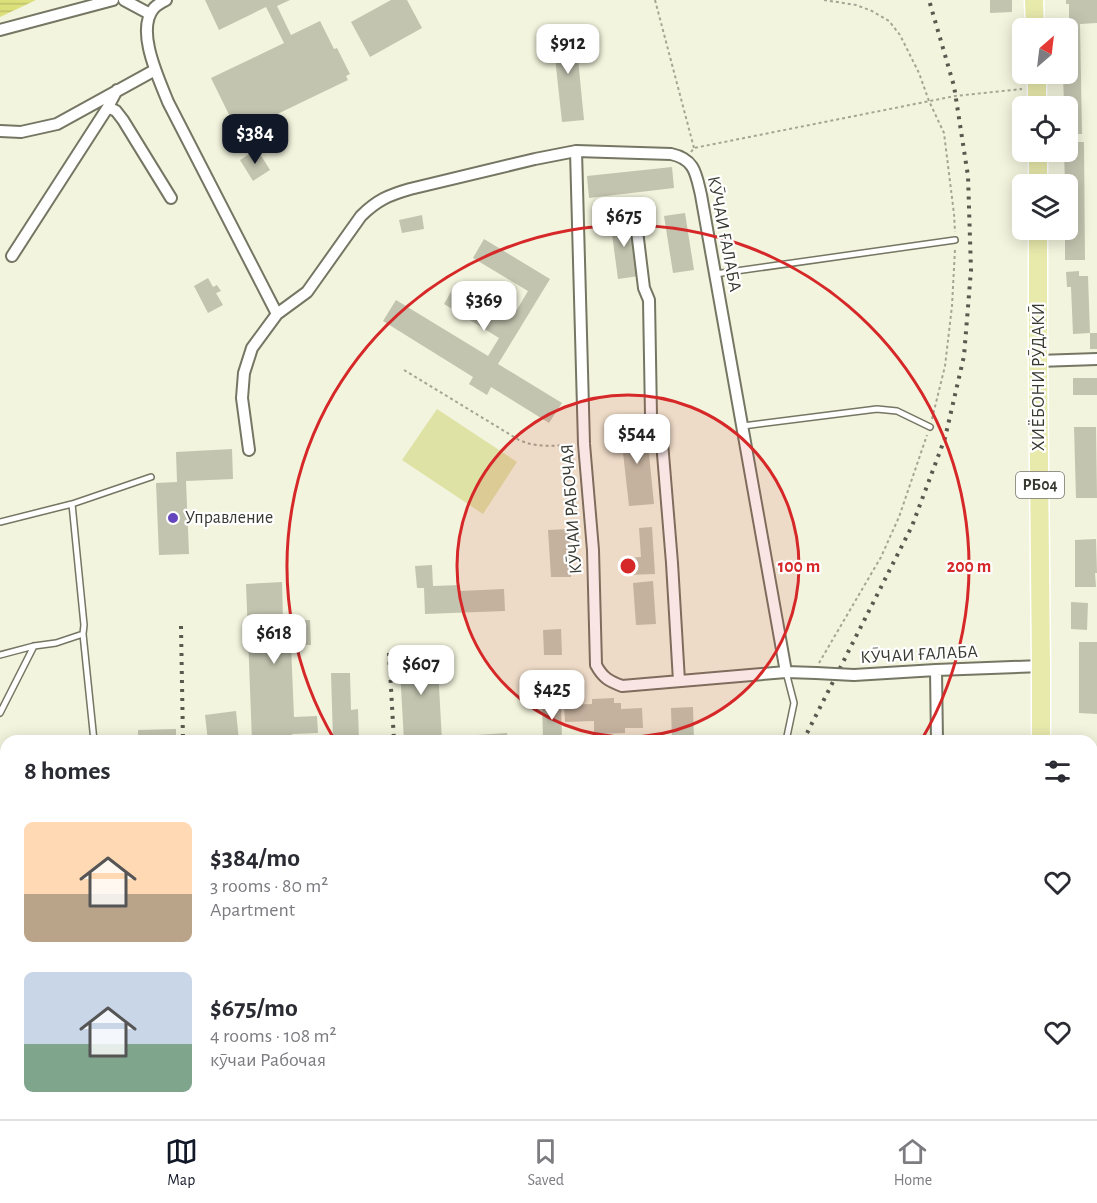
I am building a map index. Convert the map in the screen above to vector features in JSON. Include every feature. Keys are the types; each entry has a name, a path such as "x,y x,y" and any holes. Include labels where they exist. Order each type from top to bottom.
{"main road":[{"path":"1034,0 1035,18"},
{"name":"ХИЁБОНИ РӮДАКӢ","path":"1038,240 1041,735"}],"street":[{"path":"0,30 113,0"},
{"path":"124,0 150,14"},
{"path":"166,0 154,8 146,27 155,69 168,102 277,314"},
{"path":"0,131 21,132 57,124 155,69"},
{"path":"12,256 117,90"},
{"path":"108,107 116,111 123,120 171,198"},
{"name":"КӮЧАИ ҒАЛАБА","path":"249,450 242,398 244,373 252,348 277,314 307,292 361,216 372,205 390,194 576,151 681,156 691,164 696,172 701,195 786,672 854,675 1041,666"},
{"name":"КӮЧАИ РАБОЧАЯ","path":"576,151 584,444 593,550 596,665 602,675 622,686 786,672"},
{"path":"634,206 644,288 649,300 651,416 662,442 679,681"},
{"path":"1038,361 1097,359"},
{"path":"936,670 937,735"}],"lane":[{"path":"715,274 955,240"},
{"path":"743,426 877,410 897,411 930,427"},
{"path":"0,522 72,504 151,477"},
{"path":"72,504 93,735"},
{"path":"0,655 56,643 84,634"},
{"path":"0,713 34,646"},
{"path":"786,672 794,703 787,735"}],"path":[{"path":"655,0 694,148"},
{"path":"815,673 881,557 899,517 930,427 945,366 952,306 955,240 944,133 900,34 889,21 872,11 856,5 824,0"},
{"path":"686,159 694,148 1017,84"},
{"path":"404,370 519,440 542,447 568,445"}],"shaded area":[{"path":"0,0 36,0 0,17"},
{"path":"437,409 517,462 483,514 402,460"}],"building":[{"path":"205,0 290,0 277,6 291,35 320,21 350,74 346,76 348,80 238,133 211,78 284,43 266,7 219,30"},
{"path":"391,0 407,0 422,28 370,57 351,22"},
{"path":"990,0 1012,0 1012,12 990,13"},
{"path":"1066,0 1097,0 1097,23 1080,24 1082,134 1078,134 1078,96 1064,96 1063,84 1078,84 1078,18 1069,18 1069,4 1066,4"},
{"path":"575,28 584,120 562,122 552,30"},
{"path":"1078,142 1084,142 1085,260 1065,260 1065,240 1078,240 1078,174 1065,174 1064,162 1078,162"},
{"path":"257,149 270,170 253,181 240,160"},
{"path":"672,167 674,188 589,198 587,176"},
{"path":"685,213 694,270 673,273 664,216"},
{"path":"422,215 424,229 402,233 399,220"},
{"path":"631,217 639,276 618,279 610,219"},
{"path":"484,239 550,279 498,364 562,403 549,423 491,387 487,395 469,384 473,377 383,321 396,300 488,356 499,338 444,304 456,283 512,318 528,291 473,258"},
{"path":"1079,271 1079,276 1088,276 1090,333 1073,334 1071,287 1067,287 1066,272"},
{"path":"208,278 213,287 217,285 221,291 216,293 223,305 208,313 194,286"},
{"path":"1090,333 1097,333 1097,349 1090,349"},
{"path":"1073,378 1097,378 1097,395 1073,395"},
{"path":"646,424 654,504 629,506 620,426"},
{"path":"1074,427 1096,427 1097,498 1076,498"},
{"name":"Управление","path":"232,449 233,479 186,481 189,554 159,555 156,483 177,482 176,452"},
{"path":"652,527 655,574 627,575 626,558 641,557 639,528"},
{"path":"569,529 571,577 551,577 548,530"},
{"path":"1096,539 1096,587 1075,587 1075,540"},
{"path":"432,565 433,586 460,585 460,591 504,589 505,611 425,614 424,588 417,588 415,566"},
{"path":"653,581 656,624 636,625 633,583"},
{"path":"282,582 283,621 310,620 311,645 291,645 294,717 317,716 318,733 252,735 246,584"},
{"path":"1071,602 1088,603 1087,630 1071,629"},
{"path":"561,629 562,655 544,655 543,630"},
{"path":"1079,642 1097,642 1097,714 1079,713"},
{"path":"437,650 442,735 404,735 399,652"},
{"path":"552,671 554,688 528,689 527,673"},
{"path":"331,673 350,673 351,710 358,709 359,735 333,735"},
{"path":"614,698 614,703 621,703 621,709 642,708 643,728 625,728 625,733 594,734 594,721 565,722 564,705 592,704 592,699"},
{"path":"561,703 562,735 543,735 542,704"},
{"path":"693,707 694,735 672,735 671,708"},
{"path":"236,711 238,735 207,735 205,715"},
{"path":"176,729 176,735 138,735 138,730"},
{"path":"507,733 507,735 477,735"}],"railway":[{"path":"806,735 912,526 945,438 964,356 971,270 968,176 954,86 929,0"},
{"path":"181,626 183,735"},
{"path":"389,653 394,735"}],"place":[{"name":"Управление","path":"173,518"}]}
